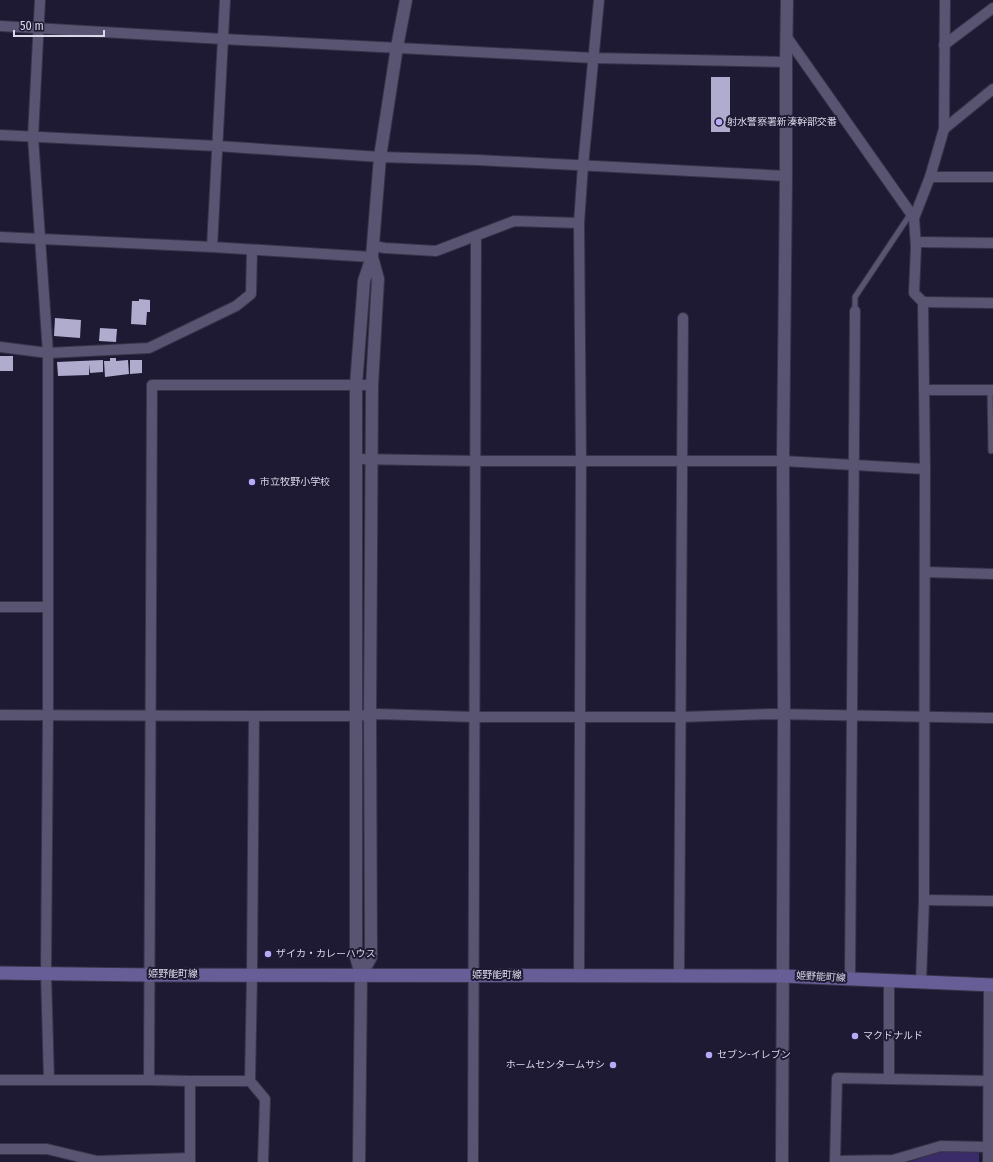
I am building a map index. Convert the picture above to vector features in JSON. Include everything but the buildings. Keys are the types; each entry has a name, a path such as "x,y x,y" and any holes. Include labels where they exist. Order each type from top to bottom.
{"main road":[{"name":"姫野能町線","path":"0,973 149,975 783,976 991,985"}],"street":[{"path":"40,0 33,137 48,353 46,973 49,1080"},
{"path":"212,247 225,0"},
{"path":"359,1162 360,975 356,957 356,385 364,281 372,251 380,156 406,0"},
{"path":"579,975 579,223 599,0"},
{"path":"782,1162 784,714 783,461 787,0"},
{"path":"912,216 930,177 944,130 945,0"},
{"path":"944,46 993,8"},
{"path":"0,26 594,58 786,62"},
{"path":"786,36 912,216 916,242 914,293 923,302 993,303"},
{"path":"944,130 993,89"},
{"path":"0,135 786,176"},
{"path":"930,177 993,177"},
{"path":"0,238 252,250 372,251 385,248 436,251 514,220 579,223"},
{"path":"473,1162 475,975 476,236"},
{"path":"916,242 993,243"},
{"path":"0,347 48,353 149,348 236,306 251,294 252,250"},
{"path":"360,975 371,957 370,715 372,385 378,279 372,251"},
{"path":"921,982 924,900 925,572 923,302"},
{"path":"850,979 855,311"},
{"path":"679,975 683,318"},
{"path":"149,1080 152,385 372,385"},
{"path":"924,390 991,390"},
{"path":"355,459 475,461 783,461 925,469"},
{"path":"925,572 993,574"},
{"path":"0,606 48,607"},
{"path":"0,715 680,717 784,714 993,718"},
{"path":"254,716 250,1081 265,1100 263,1162"},
{"path":"924,900 993,901"},
{"path":"889,981 889,1079"},
{"path":"988,1162 991,1080 991,985"},
{"path":"988,1147 941,1146 894,1160 835,1162 837,1078 991,1080"},
{"path":"0,1080 149,1080 190,1082 250,1081"},
{"path":"0,1149 48,1149 97,1162 190,1160 190,1082"}],"lane":[{"path":"855,311 855,297 912,216"},
{"path":"991,390 991,451"}],"shaded area":[{"path":"939,1152 979,1152 979,1162 909,1162"}],"place":[{"name":"射水警察署新湊幹部交番","path":"719,122"},
{"name":"市立牧野小学校","path":"252,482"},
{"name":"ザイカ・カレーハウス","path":"268,954"},
{"name":"マクドナルド","path":"855,1036"},
{"name":"セブン-イレブン","path":"709,1055"},
{"name":"ホームセンタームサシ","path":"613,1065"}]}
